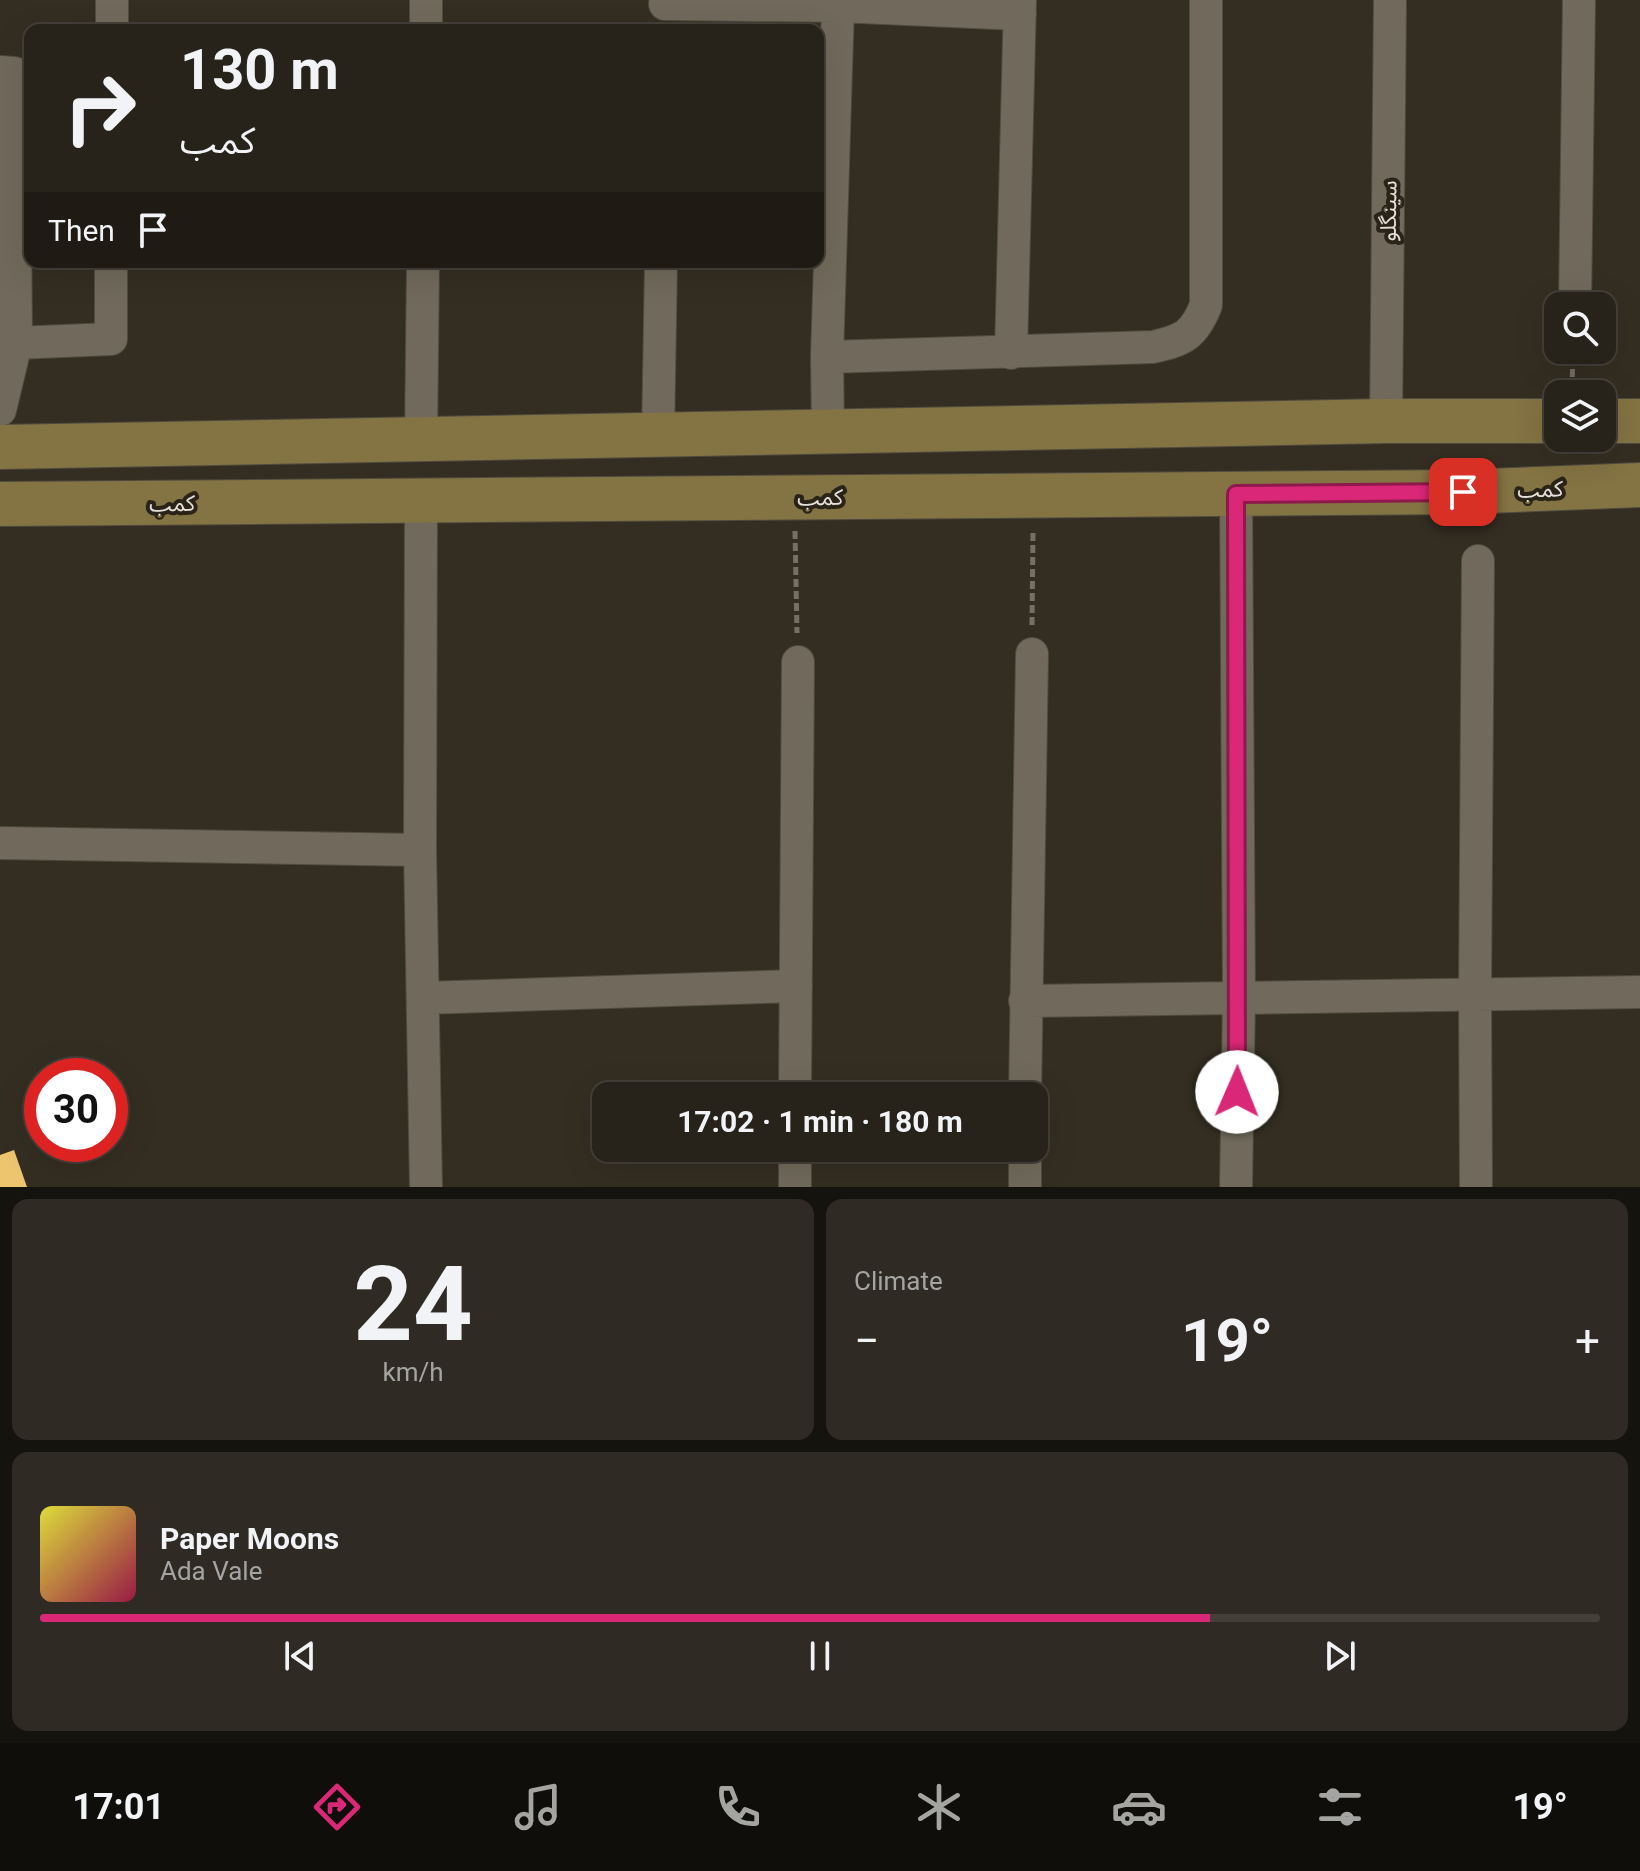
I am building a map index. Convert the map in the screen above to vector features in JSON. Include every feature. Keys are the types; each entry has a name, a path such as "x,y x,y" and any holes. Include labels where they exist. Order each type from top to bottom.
{"street":[{"path":"112,0 112,24"},
{"path":"426,0 426,24"},
{"path":"827,357 1153,347 1179,341 1197,326 1206,305 1206,0"},
{"name":"سینگلو","path":"1386,421 1390,0"},
{"path":"1575,292 1579,0"},
{"path":"665,11 838,6 1020,7 1011,353"},
{"path":"828,432 827,357 838,6"},
{"path":"0,72 14,73 16,343 0,410"},
{"path":"16,343 111,339 111,268"},
{"path":"421,440 423,268"},
{"path":"658,435 661,268"},
{"path":"0,447 1386,421 1544,421"},
{"path":"1616,421 1640,421"},
{"path":"1033,495 1034,430"},
{"name":"کمب","path":"0,504 1463,492 1640,485"},
{"path":"1236,494 1239,997 1236,1187"},
{"path":"421,500 420,850 426,1187"},
{"path":"1476,1187 1478,561"},
{"path":"1025,1082 1032,654"},
{"path":"795,1082 798,662"},
{"path":"0,843 420,850"},
{"path":"423,998 796,986"},
{"path":"1025,1001 1640,992"},
{"path":"795,1162 795,1187"},
{"path":"1025,1162 1025,1187"}],"path":[{"path":"1032,654 1033,495"},
{"path":"794,498 798,662"}],"building":[{"path":"14,1150 27,1187 0,1187 0,1155"}],"route":[{"path":"1237,1092 1236,494 1463,492"}]}
